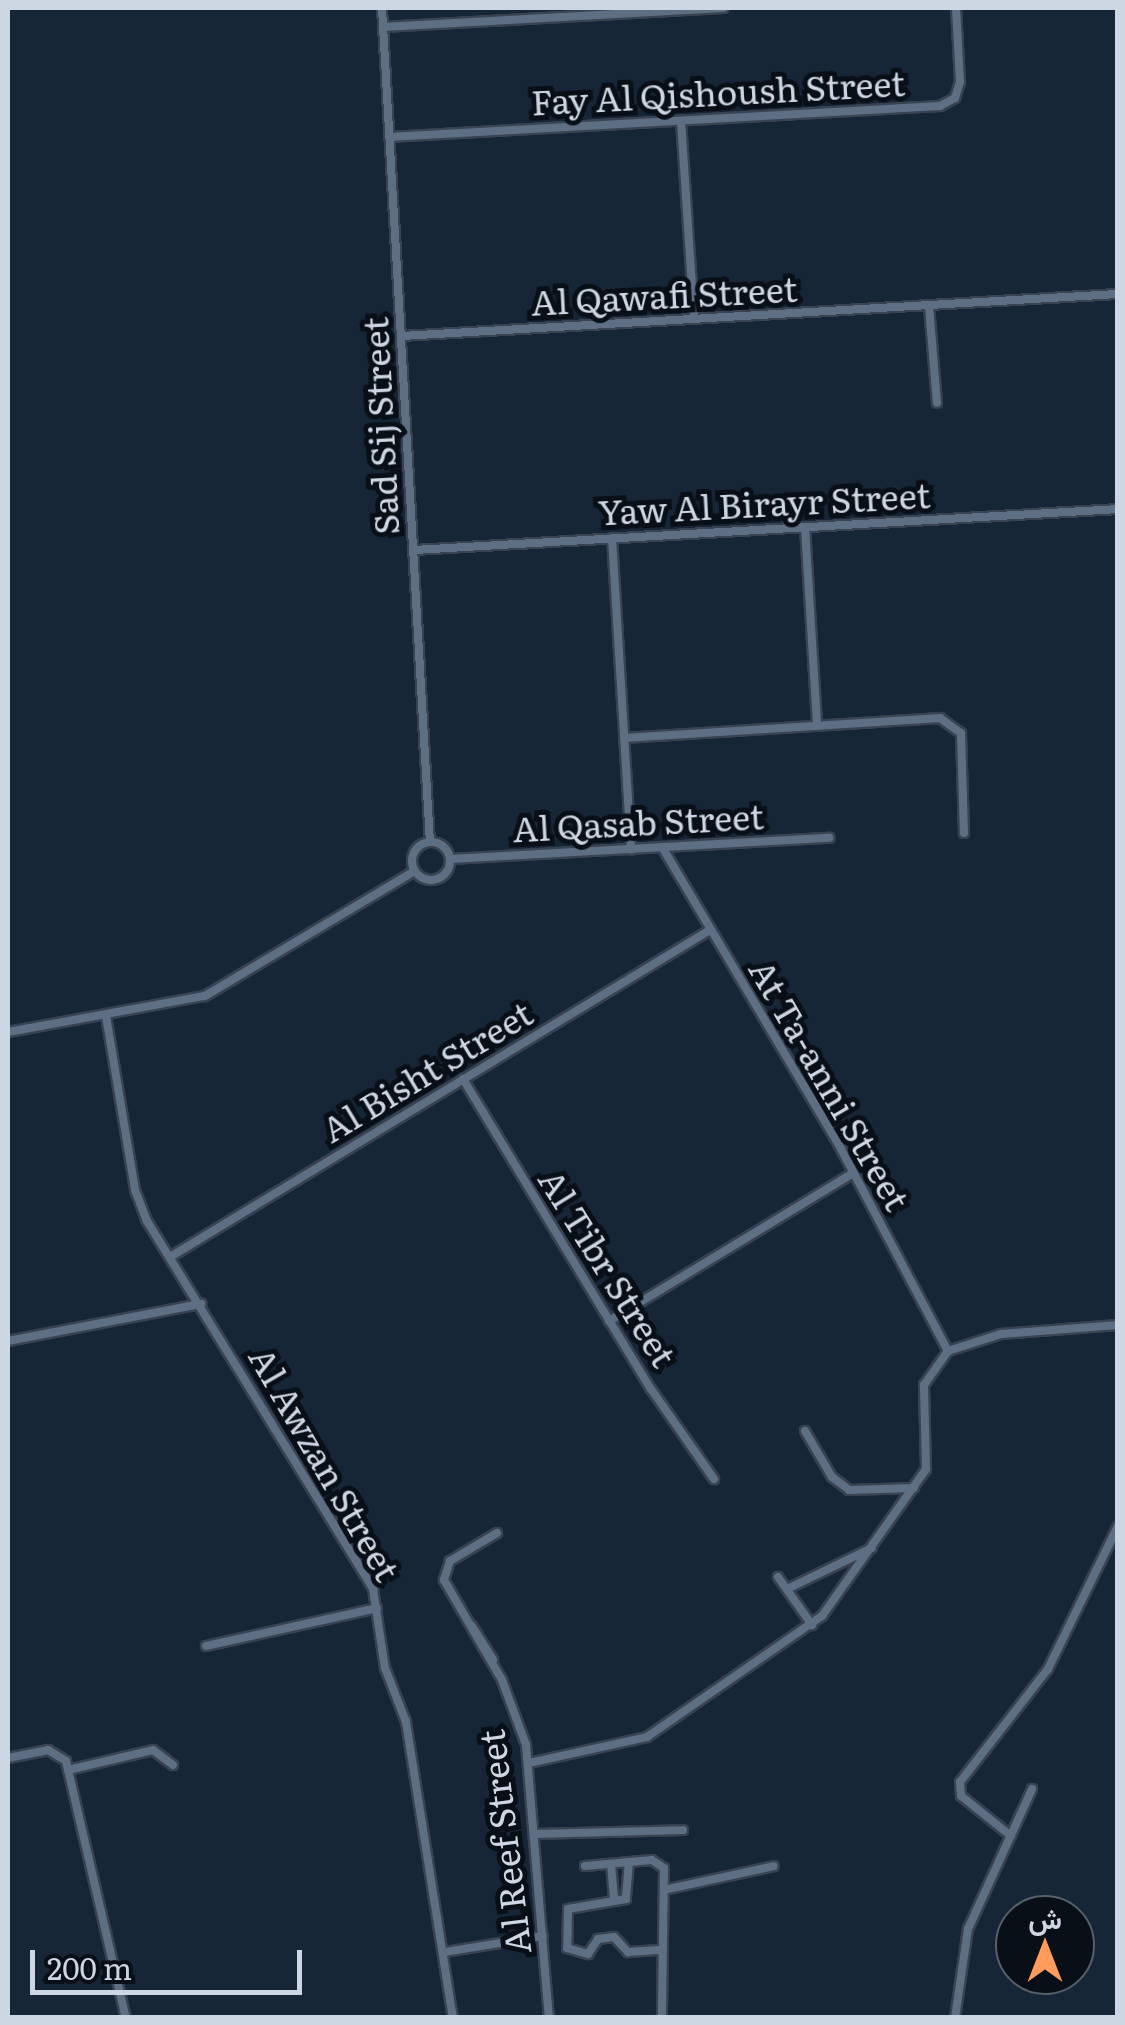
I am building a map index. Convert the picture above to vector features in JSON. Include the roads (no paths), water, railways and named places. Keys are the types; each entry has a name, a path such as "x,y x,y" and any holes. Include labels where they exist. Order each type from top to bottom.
{"street":[{"name":"Sad Sij Street","path":"382,8 430,842"},
{"path":"383,27 723,8"},
{"name":"Fay Al Qishoush Street","path":"390,137 949,104 960,82 956,8"},
{"path":"681,121 694,320"},
{"name":"Al Qawafi Street","path":"402,336 1118,294"},
{"path":"929,306 937,403"},
{"name":"Yaw Al Birayr Street","path":"414,550 1118,509"},
{"path":"805,528 817,726"},
{"path":"612,538 631,849"},
{"path":"624,738 950,721 962,741 964,833"},
{"name":"Al Qasab Street","path":"450,859 829,838"},
{"path":"430,842 450,859 440,878 428,880 414,870 414,852 430,842"},
{"name":"At Ta-anni Street","path":"662,847 852,1173 948,1351"},
{"path":"8,1032 106,1016 220,988 414,870"},
{"name":"Al Bisht Street","path":"170,1257 710,930"},
{"name":"Al Awzan Street","path":"106,1016 135,1190 170,1257 368,1579 378,1608 385,1668 406,1722 453,2018"},
{"name":"Al Tibr Street","path":"463,1080 609,1321 714,1480"},
{"path":"609,1321 852,1173"},
{"path":"8,1341 200,1304"},
{"path":"529,1763 647,1738 812,1625 914,1488 929,1456 924,1385 948,1351 1001,1334 1118,1326"},
{"path":"805,1431 832,1478 849,1490 914,1488"},
{"path":"1011,1836 965,1800 959,1786 1048,1669 1118,1526"},
{"name":"Al Reef Street","path":"497,1533 450,1561 444,1573 516,1712 529,1763 549,2018"},
{"path":"786,1589 872,1548"},
{"path":"778,1577 812,1625"},
{"path":"206,1646 378,1608"},
{"path":"8,1758 48,1750 60,1754 68,1770 126,2018"},
{"path":"68,1770 153,1750 173,1765"},
{"path":"956,2018 968,1929 1032,1789"},
{"path":"535,1834 683,1830"},
{"path":"629,1862 629,1894 570,1906 568,1950 588,1954 598,1939 614,1937 626,1951 658,1950"},
{"path":"584,1866 659,1862 668,1888 658,1950 662,2018"},
{"path":"611,1864 614,1900"},
{"path":"668,1888 774,1866"},
{"path":"445,1952 544,1936"}]}
